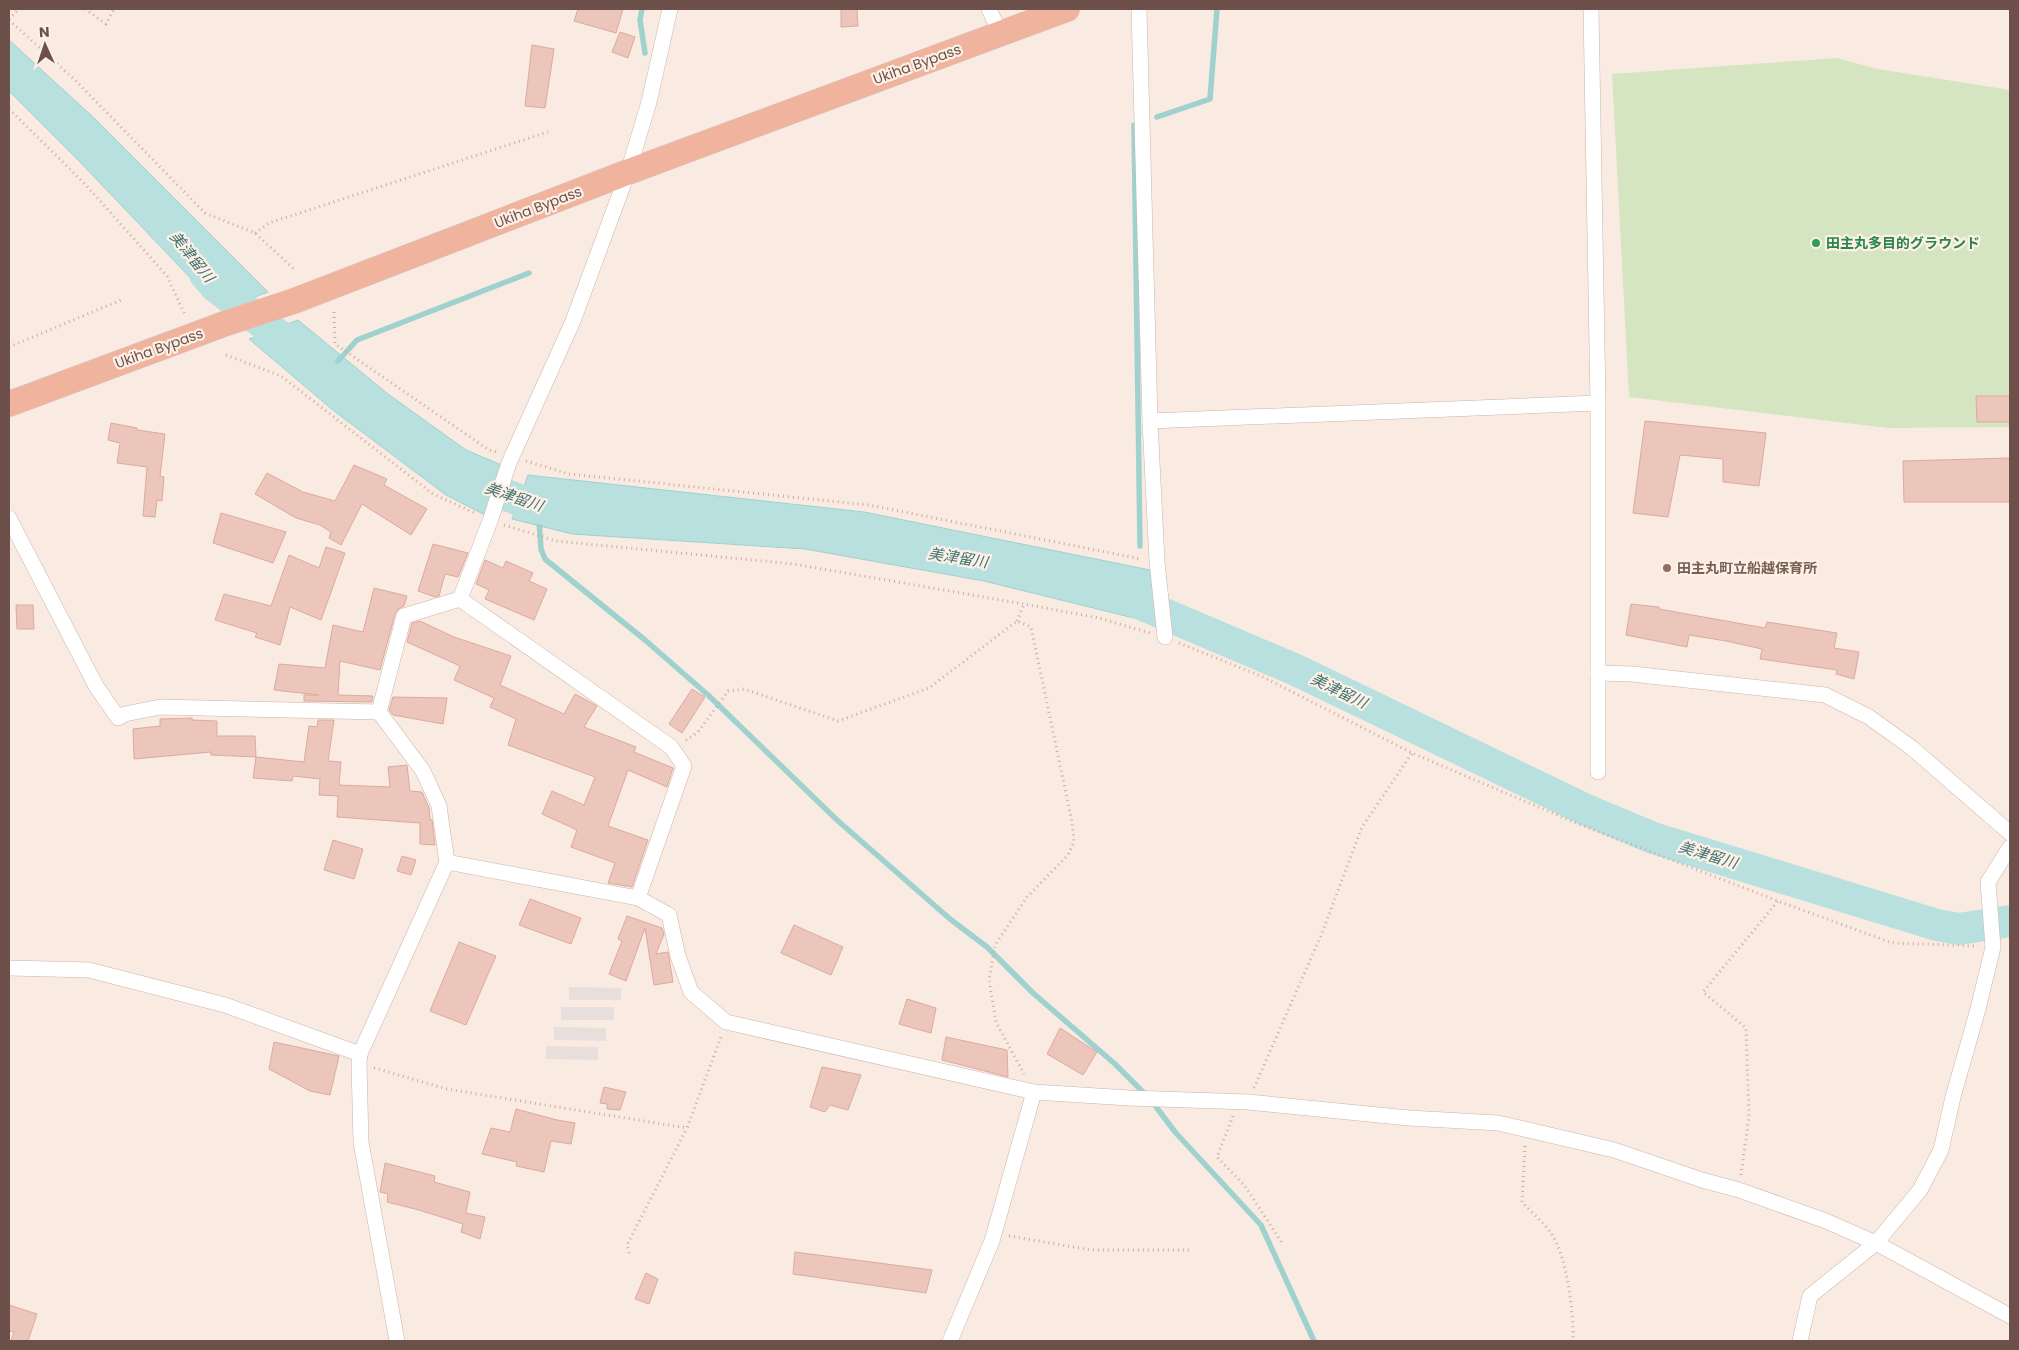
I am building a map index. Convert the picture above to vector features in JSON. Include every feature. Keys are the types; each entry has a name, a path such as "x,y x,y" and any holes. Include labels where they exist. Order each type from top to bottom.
{"highway":[{"name":"Ukiha Bypass","path":"9,404 224,324 294,301 628,172 1068,9"}],"street":[{"path":"460,599 490,520 510,459 573,321 628,172 649,102 670,9"},
{"path":"989,9 1000,33"},
{"path":"1139,9 1150,421 1157,562 1165,637"},
{"path":"1591,9 1598,403 1598,772"},
{"path":"1150,421 1598,403"},
{"path":"9,518 96,686 118,718 125,714 160,707 379,712"},
{"path":"379,712 404,616 460,599"},
{"path":"460,599 671,749 684,766 638,898"},
{"path":"1598,673 1632,674 1824,695 1869,717 1972,798 2010,833"},
{"path":"379,712 423,771 438,806 447,862 360,1059 361,1142 397,1341"},
{"path":"1800,1341 1810,1296 1876,1243 1920,1190 1941,1150 1952,1097 1994,947 1988,882 2010,847"},
{"path":"447,862 638,898 669,915 678,956 691,992 726,1022 1034,1092 1243,1102 1409,1118 1498,1123 1614,1150 1702,1180 1739,1190 1826,1221 1876,1243 2010,1316"},
{"path":"9,968 89,970 224,1005 360,1059"},
{"path":"950,1341 994,1233 1034,1092"}],"path":[{"path":"19,9 9,20 74,78 205,214 255,233 294,269"},
{"path":"85,9 106,24 114,9"},
{"path":"9,109 85,184 167,276 185,315"},
{"path":"255,233 269,223 548,132"},
{"path":"9,348 121,300"},
{"path":"334,312 335,344 488,450 510,459 568,474 869,505 1157,562"},
{"path":"226,355 281,376 433,494 490,520 556,541 794,564 1099,618 1165,637 1261,676 1412,753 1576,823 1892,943 1994,947"},
{"path":"671,749 698,732 728,691 744,689 838,722 929,688 1017,621 1024,604"},
{"path":"1017,621 1031,627 1072,822 1074,842 1068,855 1027,897 994,945 989,980 996,1022 1034,1092"},
{"path":"1282,1243 1245,1186 1217,1157 1322,934 1362,827 1412,753"},
{"path":"1739,1190 1749,1117 1746,1028 1703,992 1778,901"},
{"path":"629,1253 627,1245 687,1128 726,1022"},
{"path":"360,1059 447,1089 687,1128"},
{"path":"1526,1130 1522,1202 1552,1234 1566,1271 1574,1324 1573,1341"},
{"path":"994,1233 1091,1250 1190,1250"}],"shaded area":[{"path":"569,987 621,988 621,1000 569,1000"},
{"path":"561,1007 614,1007 614,1020 561,1020"},
{"path":"554,1027 606,1028 606,1041 554,1040"},
{"path":"546,1046 598,1047 598,1060 546,1059"}],"green space":[{"name":"田主丸多目的グラウンド","path":"1836,58 1878,69 2010,90 2010,427 1888,428 1629,397 1612,74"}],"water":[{"path":"9,40 93,117 268,292 221,310 79,161 9,91"},
{"path":"298,320 388,394 466,450 504,466 487,516 446,495 334,411 249,339"},
{"path":"528,475 864,512 1150,570 1158,624 984,581 805,549 572,534 512,519"}],"building":[{"path":"578,9 623,9 616,33 574,21"},
{"path":"841,9 857,9 858,26 841,27"},
{"path":"620,32 635,37 628,58 612,52"},
{"path":"532,45 554,49 545,108 525,106"},
{"path":"1976,396 2010,396 2010,422 1977,422"},
{"path":"1645,421 1766,433 1759,486 1723,482 1723,459 1680,455 1668,517 1633,513"},
{"path":"111,423 137,428 137,430 165,434 160,476 164,477 162,501 157,500 155,517 143,516 147,467 117,463 120,443 108,440"},
{"path":"2010,458 2010,502 1904,502 1903,461"},
{"path":"354,465 387,479 384,485 427,509 411,535 362,504 341,545 329,538 331,532 320,525 296,518 255,494 267,473 303,492 335,501"},
{"path":"221,513 286,532 273,563 213,543"},
{"path":"433,544 468,553 458,577 445,574 439,596 435,597 418,591"},
{"path":"326,547 345,553 321,620 290,607 280,645 255,637 257,633 215,620 224,594 271,606 289,555 319,568"},
{"path":"485,560 503,568 506,561 533,573 529,581 547,589 534,620 485,599 489,590 476,584"},
{"path":"374,588 407,596 404,606 398,609 395,614 380,670 340,661 338,695 373,696 372,702 304,701 304,695 319,695 274,690 279,664 325,668 333,625 363,632"},
{"path":"1631,604 1659,607 1659,609 1765,628 1767,622 1837,633 1834,648 1859,652 1854,679 1836,674 1837,670 1760,659 1762,649 1726,641 1689,635 1687,647 1626,635"},
{"path":"16,605 33,605 34,629 17,629"},
{"path":"420,621 454,637 511,656 500,685 564,714 575,694 597,706 584,727 636,747 634,752 673,768 667,787 628,770 608,826 648,840 632,887 608,883 615,863 571,847 577,830 542,814 552,791 584,805 595,777 508,745 516,719 490,707 494,698 454,680 460,666 407,642 412,623"},
{"path":"692,689 705,697 682,733 669,724"},
{"path":"393,697 447,698 443,724 393,715 389,710"},
{"path":"192,718 192,720 217,721 217,736 255,736 256,757 211,755 211,752 134,759 133,729 160,726 160,719"},
{"path":"318,720 334,720 328,761 341,762 339,785 390,787 388,767 407,765 410,791 422,792 429,808 435,845 420,844 420,823 337,817 338,796 319,795 320,779 293,776 292,781 253,778 256,757 304,762 309,726 317,727"},
{"path":"333,840 363,849 354,879 324,870"},
{"path":"402,856 416,860 411,875 397,871"},
{"path":"530,899 581,918 571,944 519,925"},
{"path":"627,916 662,928 664,934 656,954 668,952 673,982 654,985 645,928 626,981 609,974 622,941 618,939"},
{"path":"794,925 843,947 831,975 781,953"},
{"path":"459,942 496,956 466,1025 430,1011"},
{"path":"907,999 936,1008 931,1033 899,1024"},
{"path":"1060,1028 1097,1052 1083,1075 1047,1054"},
{"path":"946,1037 1007,1050 1008,1077 942,1060"},
{"path":"274,1042 339,1056 330,1095 310,1091 269,1069"},
{"path":"822,1067 861,1075 848,1110 830,1105 825,1112 810,1107"},
{"path":"604,1087 626,1092 620,1110 607,1109 607,1104 600,1103"},
{"path":"516,1109 575,1123 571,1144 551,1141 544,1172 516,1166 517,1162 482,1154 491,1128 510,1132"},
{"path":"385,1163 435,1176 434,1182 470,1192 466,1213 485,1217 480,1239 461,1232 463,1224 387,1202 388,1194 380,1192"},
{"path":"795,1252 932,1270 926,1293 793,1274"},
{"path":"646,1273 658,1279 649,1304 635,1299"},
{"path":"9,1305 37,1314 28,1341 11,1341 14,1332 9,1331"}],"waterway":[{"path":"642,9 640,20 645,53"},
{"path":"1157,117 1210,99 1217,9"},
{"path":"1134,125 1140,546"},
{"path":"338,361 357,340 529,273"},
{"name":"美津留川","path":"205,274 215,286 306,357"},
{"name":"美津留川","path":"466,479 539,508 561,510"},
{"path":"539,520 541,549 545,559 645,640 708,695 837,820 950,919 987,947 1033,993 1115,1064 1151,1100 1175,1132 1261,1225 1314,1341"},
{"name":"美津留川","path":"1129,599 1296,670 1584,809 1653,838 1937,925 1959,929 2010,921"}],"place":[{"name":"田主丸多目的グラウンド","path":"1816,243"},
{"name":"田主丸町立船越保育所","path":"1667,568"}]}
